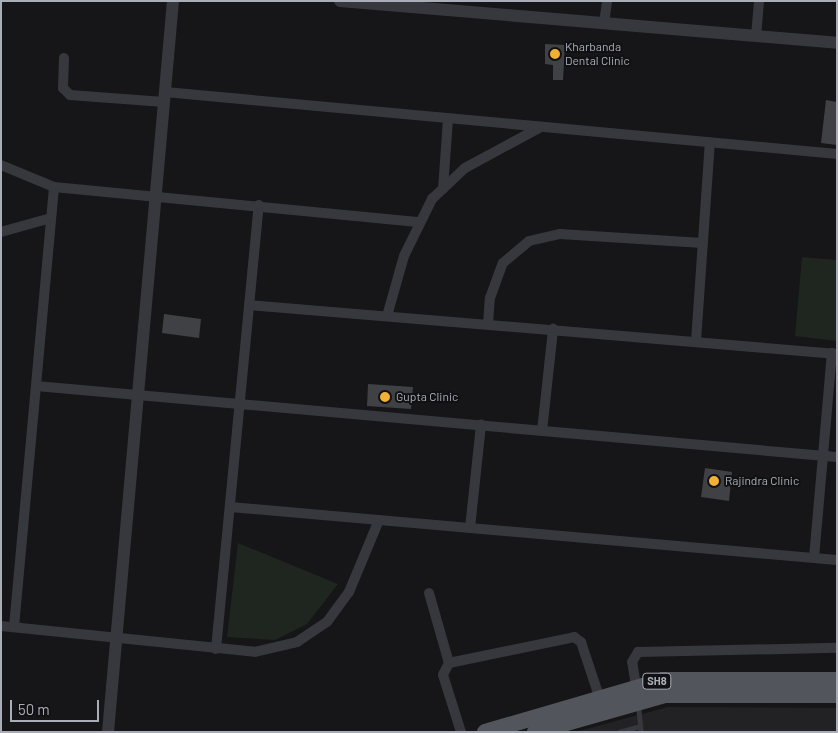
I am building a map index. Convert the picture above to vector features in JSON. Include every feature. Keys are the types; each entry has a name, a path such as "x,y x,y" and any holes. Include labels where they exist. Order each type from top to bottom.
{"main road":[{"name":"SH8","path":"485,732 599,696 637,692 693,679 837,680"},
{"name":"SH8","path":"535,732 637,692 837,695"}],"street":[{"path":"108,732 173,1"},
{"path":"340,1 837,43"},
{"path":"604,24 607,1"},
{"path":"756,36 759,1"},
{"path":"64,58 63,88 70,94 164,97 448,119 837,154"},
{"path":"443,188 448,119"},
{"path":"387,316 417,222 443,188 465,168 540,128"},
{"path":"696,341 710,143"},
{"path":"1,165 54,186 156,194 417,222"},
{"path":"14,627 54,186"},
{"path":"216,649 259,205"},
{"path":"1,232 52,218"},
{"path":"488,324 490,298 503,263 529,241 560,234 703,242"},
{"path":"249,305 834,354 814,558"},
{"path":"542,431 553,329"},
{"path":"36,386 837,457"},
{"path":"470,528 480,425"},
{"path":"230,507 837,560"},
{"path":"1,626 115,641 255,652 297,642 327,622 349,592 378,520"},
{"path":"429,593 450,663 443,675 461,732"},
{"path":"450,663 574,636 581,642 599,696"},
{"path":"637,692 632,662 638,652 837,648"}],"lane":[{"path":"619,732 641,729 637,692"}],"shaded area":[{"path":"802,257 837,260 837,341 795,336"},
{"path":"238,543 338,584 307,624 275,640 227,637"},
{"path":"668,707 837,708 837,732 575,732"}],"building":[{"name":"Kharbanda Dental Clinic","path":"545,44 565,45 563,80 553,80 553,65 545,64"},
{"path":"826,100 837,102 837,145 821,143"},
{"path":"164,314 201,319 199,338 162,333"},
{"path":"368,384 413,387 411,409 367,406"},
{"path":"705,468 732,472 729,501 701,497"}],"place":[{"name":"Kharbanda Dental Clinic","path":"555,54"},
{"name":"Gupta Clinic","path":"385,397"},
{"name":"Rajindra Clinic","path":"714,481"}]}
